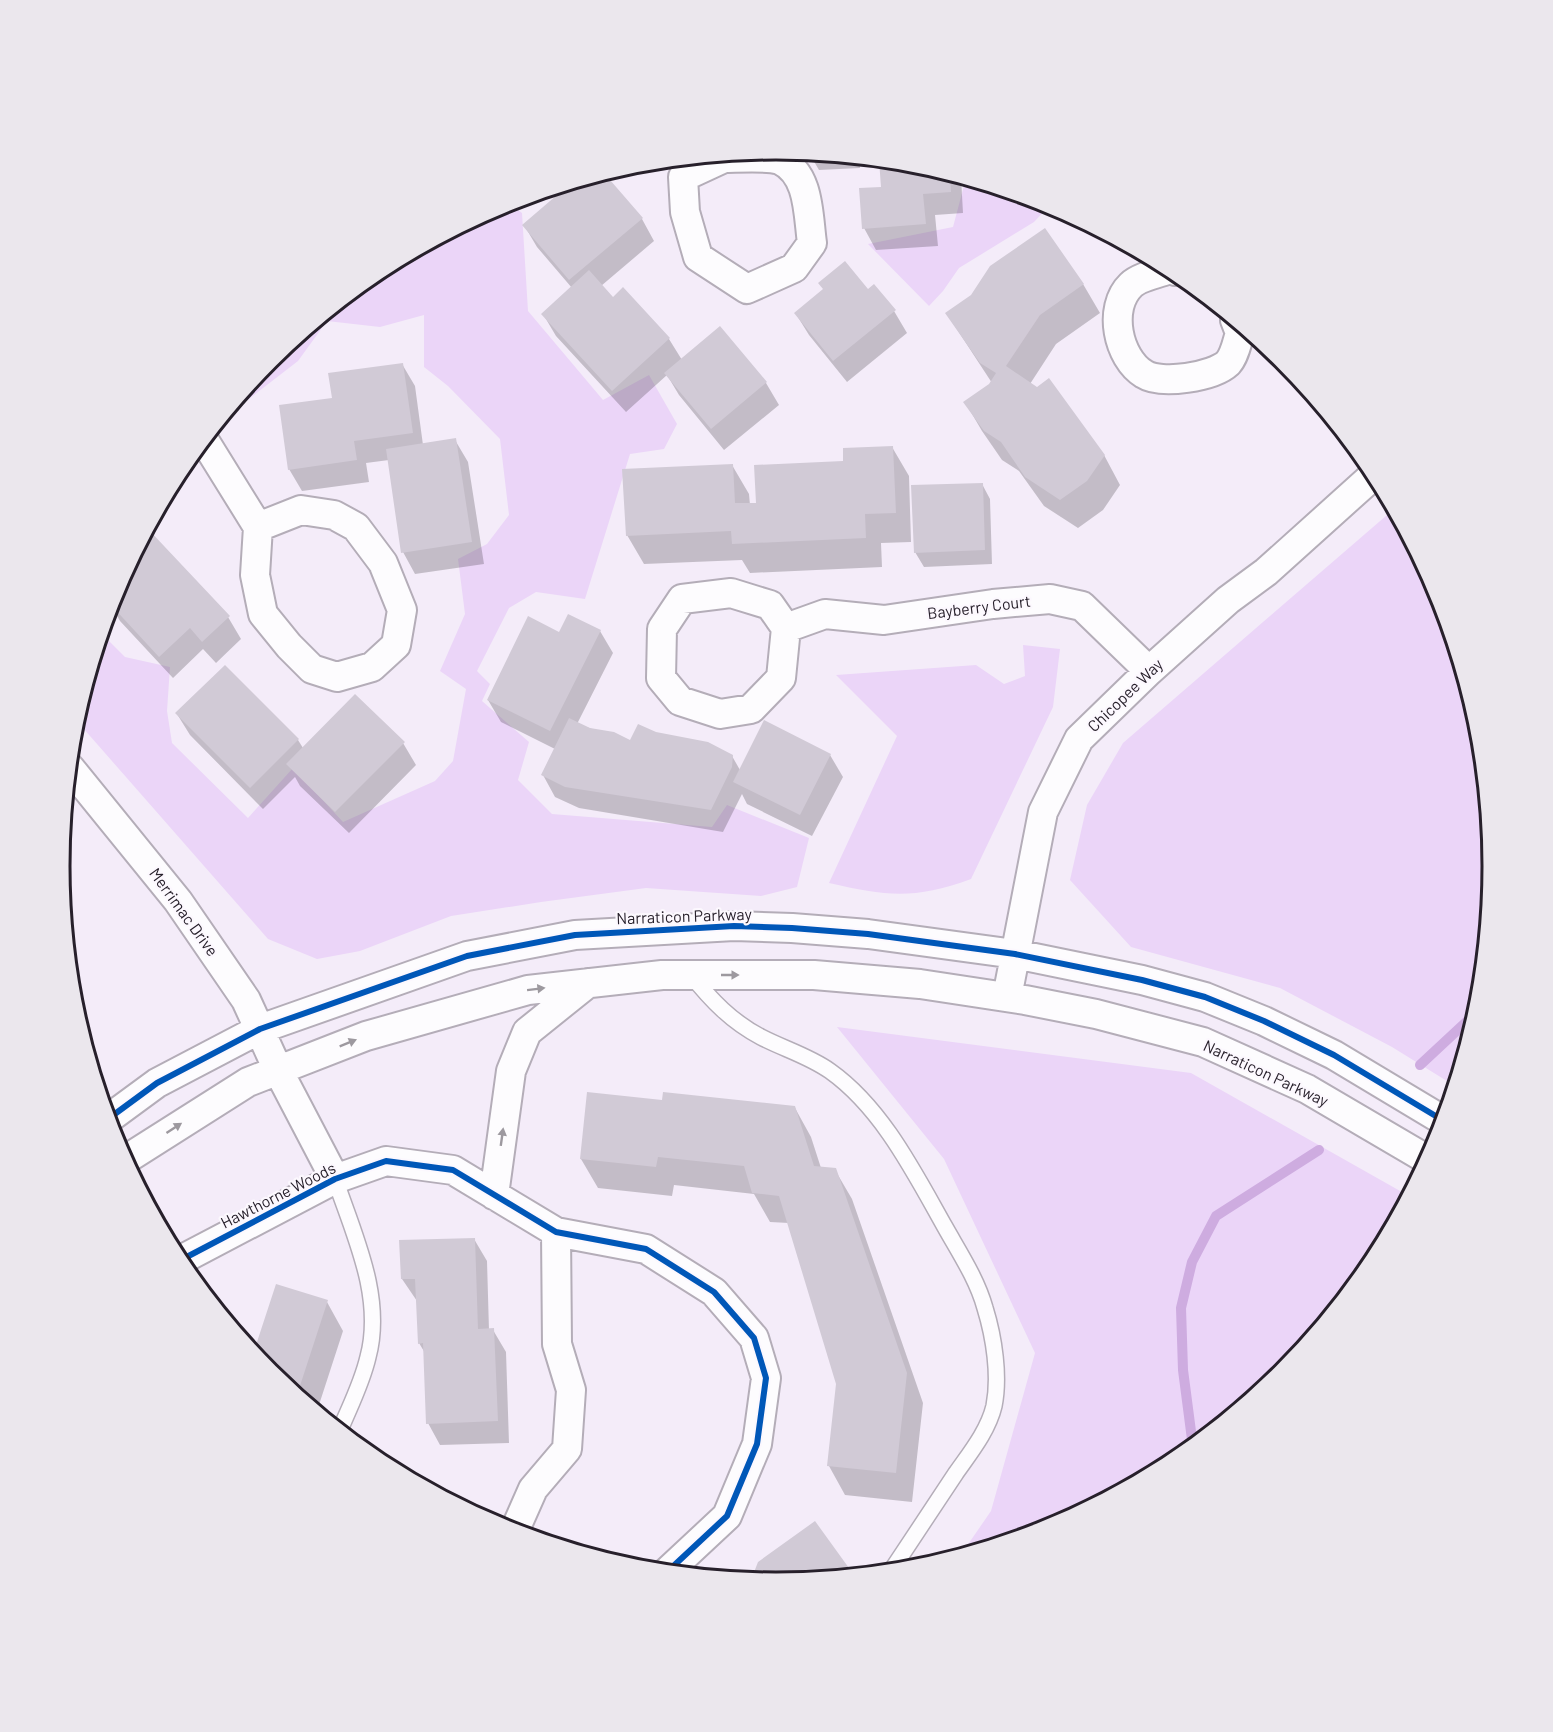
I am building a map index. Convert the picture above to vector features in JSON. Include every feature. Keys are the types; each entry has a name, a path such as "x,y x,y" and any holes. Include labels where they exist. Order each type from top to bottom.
{"street":[{"path":"692,165 676,169 698,257 747,289 794,268 812,243 806,196 799,176 779,160"},
{"path":"1159,273 1132,284 1120,304 1117,327 1130,363 1146,376 1171,381 1212,371 1228,363 1242,335"},
{"path":"208,447 258,527 255,575 263,614 289,646 312,669 337,677 372,667 396,645 402,610 383,563 356,527 334,515 302,510 258,527"},
{"name":"Chicopee Way","path":"1007,997 1043,812 1079,738 1149,670 1228,600 1266,572 1368,480"},
{"path":"731,593 770,605 786,628 781,678 751,709 720,714 680,701 661,678 662,629 682,599 731,593"},
{"name":"Bayberry Court","path":"786,628 825,614 884,620 993,604 1050,599 1082,606 1149,670"},
{"name":"Merrimac Drive","path":"77,776 178,901 246,1000 278,1070"},
{"name":"Narraticon Parkway","path":"116,1113 157,1083 260,1029 467,956 575,935 723,927 792,928 868,934 1015,954 1142,980 1204,997 1264,1021 1334,1055 1436,1116"},
{"name":"Narraticon Parkway","path":"133,1155 248,1082 366,1036 517,993 662,975 814,975 920,984 1007,997 1096,1014 1203,1042 1307,1089 1420,1155"},
{"path":"494,1195 511,1071 527,1032 588,983"},
{"name":"Hawthorne Woods","path":"278,1070 335,1179"},
{"name":"Hawthorne Woods","path":"188,1256 335,1179 386,1161 453,1170 556,1232 646,1249 714,1292 754,1338 766,1378 757,1444 727,1516 675,1564"},
{"path":"518,1523 533,1489 567,1449 571,1390 557,1344 556,1232"}],"lane":[{"path":"691,975 711,1000 732,1019 759,1037 808,1057 831,1071 862,1098 912,1168 965,1262 985,1306 996,1384 994,1408 983,1433 898,1561"},
{"path":"335,1179 366,1269 372,1302 369,1356 343,1423"}],"shaded area":[{"path":"964,185 1043,212 1034,222 959,268 929,306 868,244 953,227"},
{"path":"518,210 522,213 528,311 603,400 649,375 677,424 664,449 630,454 585,599 536,592 509,608 477,671 490,684 482,701 529,742 518,780 552,814 712,827 727,805 809,838 797,887 761,896 646,888 541,902 451,916 360,951 317,959 268,939 84,729 108,640 125,657 170,667 167,711 172,743 248,818 293,768 343,822 435,781 453,761 466,689 440,671 465,614 458,559 487,544 509,515 500,439 448,386 424,367 424,315 380,327 328,321 384,279 424,255 464,233"},
{"path":"325,324 298,361 249,399 277,367"},
{"path":"1388,514 1429,596 1445,639 1469,728 1481,820 1481,912 1476,958 1469,1004 1448,1082 1392,1047 1280,988 1131,947 1070,880 1087,805 1123,743"},
{"path":"1023,645 1060,649 1053,707 971,879 933,890 900,894 867,891 829,883 897,736 836,675 976,665 1004,684 1025,676"},
{"path":"837,1027 1191,1073 1402,1192 1364,1258 1337,1296 1276,1365 1242,1397 1169,1453 1089,1499 1003,1535 967,1546 991,1511 1035,1353 944,1159"}],"building":[{"path":"880,168 950,182 951,192 923,194 926,224 862,229 859,188 881,187"},
{"path":"610,180 643,218 569,280 522,225 557,195"},
{"path":"1045,228 1084,284 1040,315 1006,366 1037,387 1049,378 1105,455 1087,481 1060,500 1025,477 1001,442 984,431 963,402 989,384 996,373 980,363 945,313 971,295 990,266"},
{"path":"845,261 868,289 874,284 896,310 833,361 794,313 823,289 818,283"},
{"path":"589,270 613,297 623,287 670,338 612,391 541,314"},
{"path":"720,326 767,382 711,429 664,373"},
{"path":"403,363 413,433 354,441 357,460 288,470 279,405 332,398 328,373"},
{"path":"456,438 472,542 401,553 386,449"},
{"path":"893,446 896,513 865,514 866,538 732,544 731,531 626,536 622,469 733,464 735,503 756,503 754,465 843,461 843,448"},
{"path":"983,483 985,550 914,553 911,485"},
{"path":"153,535 230,616 202,642 190,628 159,657 118,612"},
{"path":"568,614 601,630 550,731 487,700 528,616 559,632"},
{"path":"225,665 299,739 250,788 175,713"},
{"path":"355,694 405,742 335,812 286,764"},
{"path":"569,718 590,728 614,732 630,740 638,724 656,732 708,742 733,755 732,767 711,810 565,787 541,775"},
{"path":"764,720 831,754 800,815 733,782"},
{"path":"587,1092 662,1100 663,1092 795,1106 814,1166 836,1168 907,1373 896,1473 827,1466 836,1384 779,1196 752,1193 744,1166 658,1157 656,1167 580,1159"},
{"path":"475,1238 478,1329 494,1328 498,1421 426,1424 423,1343 418,1344 415,1279 401,1279 399,1240"},
{"path":"276,1284 328,1300 300,1386 257,1342"},
{"path":"815,1521 849,1568 754,1571 758,1562"}],"waterway":[{"path":"1420,1065 1464,1024"},
{"path":"1192,1436 1183,1370 1181,1308 1192,1262 1216,1216 1319,1150"}],"cycle path":[{"path":"116,1113 157,1083 260,1029 467,956 575,935 734,926 868,934 1015,954 1142,980 1205,997 1264,1021 1334,1055 1436,1116"},
{"path":"188,1256 335,1179 386,1161 453,1170 556,1232 646,1249 714,1292 754,1338 766,1378 757,1444 727,1516 675,1564"}]}
